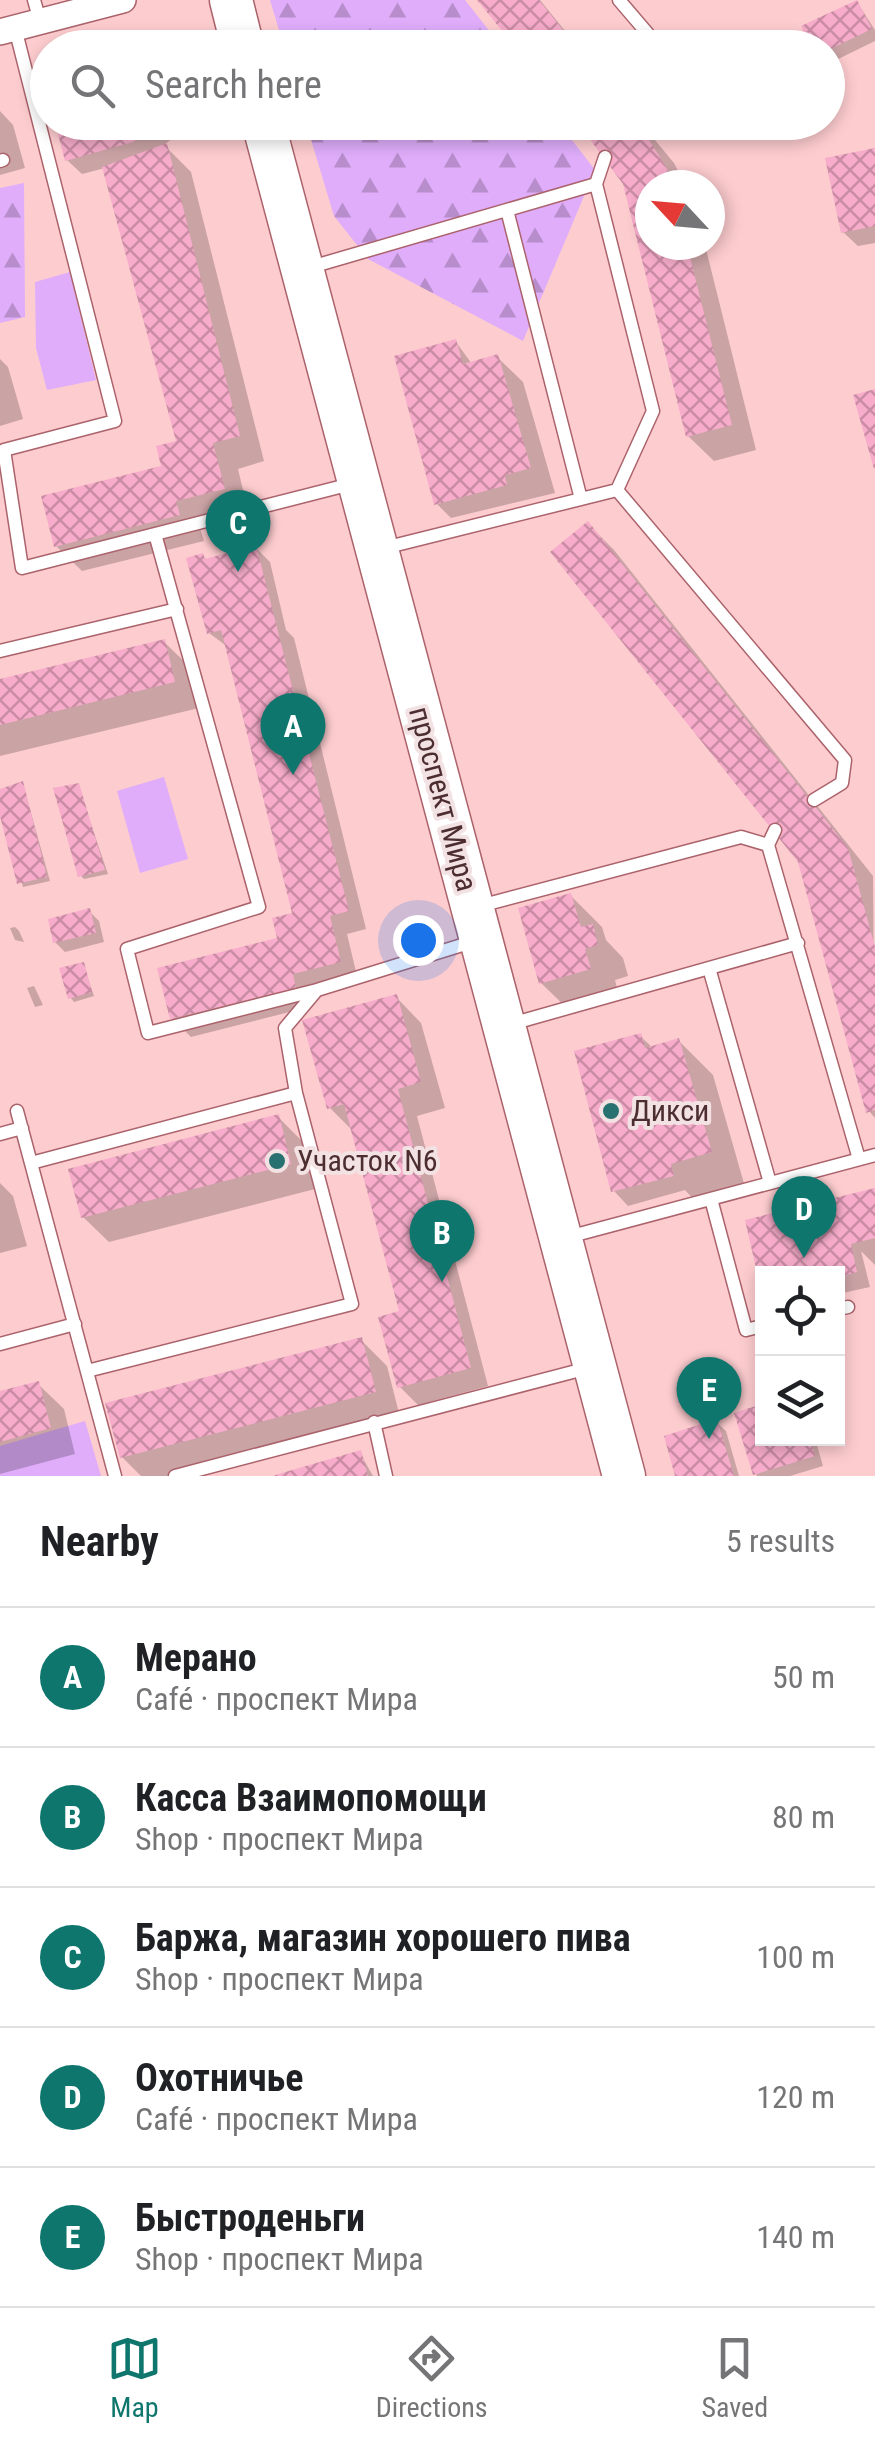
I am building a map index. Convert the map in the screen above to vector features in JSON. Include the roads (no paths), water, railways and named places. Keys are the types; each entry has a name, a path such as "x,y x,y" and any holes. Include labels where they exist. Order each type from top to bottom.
{"main road":[{"path":"230,0 238,30"},
{"name":"проспект Мира","path":"267,140 624,1476"}],"street":[{"path":"22,21 123,0"}],"lane":[{"path":"619,0 645,30"},
{"path":"22,21 30,55"},
{"path":"50,140 115,421 4,450 22,568 356,482"},
{"path":"605,157 596,184 653,411 617,490"},
{"path":"302,270 596,184"},
{"path":"507,210 580,499"},
{"path":"377,550 617,490"},
{"path":"617,490 845,760 842,783 814,800"},
{"path":"155,534 259,907 127,949 148,1034 317,990 477,924 741,837 768,845"},
{"path":"0,651 177,609"},
{"path":"774,830 768,845 859,1159"},
{"path":"504,1027 798,943"},
{"path":"709,968 770,1183"},
{"path":"87,1371 352,1304 296,1092 285,1028 317,990"},
{"path":"31,1163 296,1092"},
{"path":"17,1111 116,1476"},
{"path":"0,1134 22,1128"},
{"path":"560,1239 875,1155"},
{"path":"711,1199 746,1330 755,1328"},
{"path":"0,1344 74,1324"},
{"path":"174,1476 594,1366"},
{"path":"374,1422 386,1476"}],"place":[{"name":"Баржа, магазин хорошего пива","path":"238,572"},
{"name":"Мерано","path":"293,775"},
{"name":"Дикси","path":"611,1111"},
{"name":"Участок N6","path":"277,1161"},
{"name":"Охотничье","path":"804,1258"},
{"name":"Касса Взаимопомощи","path":"442,1282"},
{"name":"Быстроденьги","path":"709,1439"}]}
